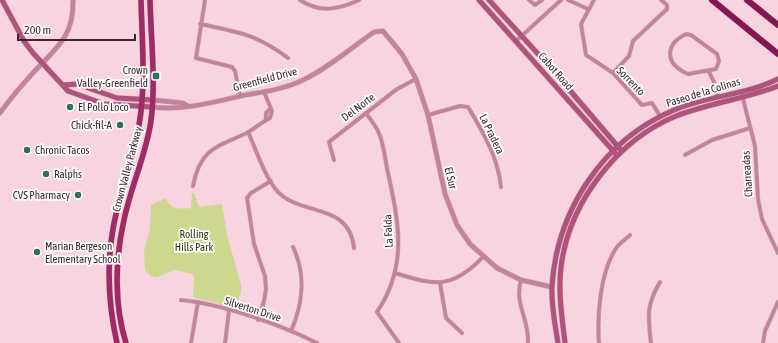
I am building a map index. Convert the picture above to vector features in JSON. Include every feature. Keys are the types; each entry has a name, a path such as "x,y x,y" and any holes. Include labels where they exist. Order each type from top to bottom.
{"highway":[{"path":"712,0 778,54"},
{"path":"747,0 778,25"}],"main road":[{"name":"Greenfield Drive","path":"2,0 24,41 53,77 64,85 68,91 89,100 113,105 152,107"},
{"name":"Crown Valley Parkway","path":"117,343 109,296 109,263 117,212 134,150 142,100 141,0"},
{"name":"Crown Valley Parkway","path":"126,343 119,307 119,247 124,221 145,149 153,100 150,0"},
{"name":"Cabot Road","path":"479,0 618,156"},
{"name":"Cabot Road","path":"489,0 622,151"},
{"name":"Paseo de la Colinas","path":"558,343 552,287 560,239 568,217 585,185 613,151 634,133 660,116 685,106 741,91 778,79"},
{"name":"Greenfield Drive","path":"64,85 76,84 117,98 153,100"},
{"name":"Paseo de la Colinas","path":"565,343 560,295 561,273 570,232 578,212 595,183 622,151 657,126 694,109 758,94 778,86"},
{"path":"694,109 712,102 717,97"},
{"path":"111,246 119,247"},
{"path":"560,295 556,294 552,287 561,273"}],"street":[{"path":"0,113 20,87 58,49 66,35 73,12 73,0"},
{"path":"205,0 200,24 196,58 232,67 235,71 240,96"},
{"path":"300,0 313,7 334,9 342,8 359,0"},
{"path":"529,0 535,5 542,0"},
{"path":"568,0 588,9"},
{"name":"Sorrento","path":"594,0 581,24 586,55 613,73 642,105 652,103 660,116"},
{"path":"613,73 629,56 634,41 667,9 667,5 661,0"},
{"path":"516,41 559,1"},
{"path":"200,24 248,34 272,46 288,58"},
{"name":"Greenfield Drive","path":"152,107 183,108 264,92 301,81 374,32 381,30"},
{"name":"El Sur","path":"381,30 386,33 402,54 416,79 428,115 445,194 457,225 470,244 497,268 521,280 552,287"},
{"path":"714,82 719,61 717,54 691,35 684,34 670,50 669,56 671,60 685,72 690,74 708,72 716,69"},
{"path":"708,72 714,82 717,97"},
{"name":"Del Norte","path":"334,160 329,142 397,89 416,79"},
{"name":"Charreadas","path":"741,91 755,146 758,199 762,219 778,253"},
{"path":"192,186 196,169 208,152 248,132 270,118 272,115 264,92"},
{"name":"Greenfield Drive","path":"153,100 183,103 188,106"},
{"name":"La Pradera","path":"428,115 460,106 468,107 490,144 497,165 500,187"},
{"name":"La Falda","path":"366,113 378,131 398,215 398,255 396,273 384,301 377,312 398,343"},
{"path":"685,155 712,140 750,128"},
{"path":"248,132 271,181 284,196 329,214 342,222 353,236 354,248"},
{"path":"258,320 264,301 265,282 254,244 247,198 251,193 271,181"},
{"path":"599,343 597,320 609,263 617,247 630,235"},
{"path":"291,331 300,304 302,282 299,259 293,247"},
{"path":"396,273 412,278 440,283 456,280 470,271 483,257"},
{"path":"521,280 518,290 518,301 524,314 529,333 528,343"},
{"path":"651,343 648,313 652,295 660,282"},
{"path":"440,283 446,318 462,333"},
{"name":"Silverton Drive","path":"181,300 198,302 258,320 291,331 317,343"},
{"path":"191,343 198,302"},
{"path":"763,343 765,331 778,302"},
{"path":"225,343 229,311"}],"green space":[{"name":"Rolling Hills Park","path":"192,193 194,193 199,207 222,204 227,235 241,285 241,293 234,308 193,297 194,277 192,274 175,270 157,277 151,276 145,270 144,251 150,229 151,205 166,198 173,207 191,208"}],"place":[{"name":"Crown Valley-Greenfield","path":"156,76"},
{"name":"El Pollo Loco","path":"70,107"},
{"name":"Chick-fil-A","path":"120,125"},
{"name":"Chronic Tacos","path":"27,150"},
{"name":"Ralphs","path":"46,174"},
{"name":"CVS Pharmacy","path":"78,195"},
{"name":"Marian Bergeson Elementary School","path":"37,252"}]}
